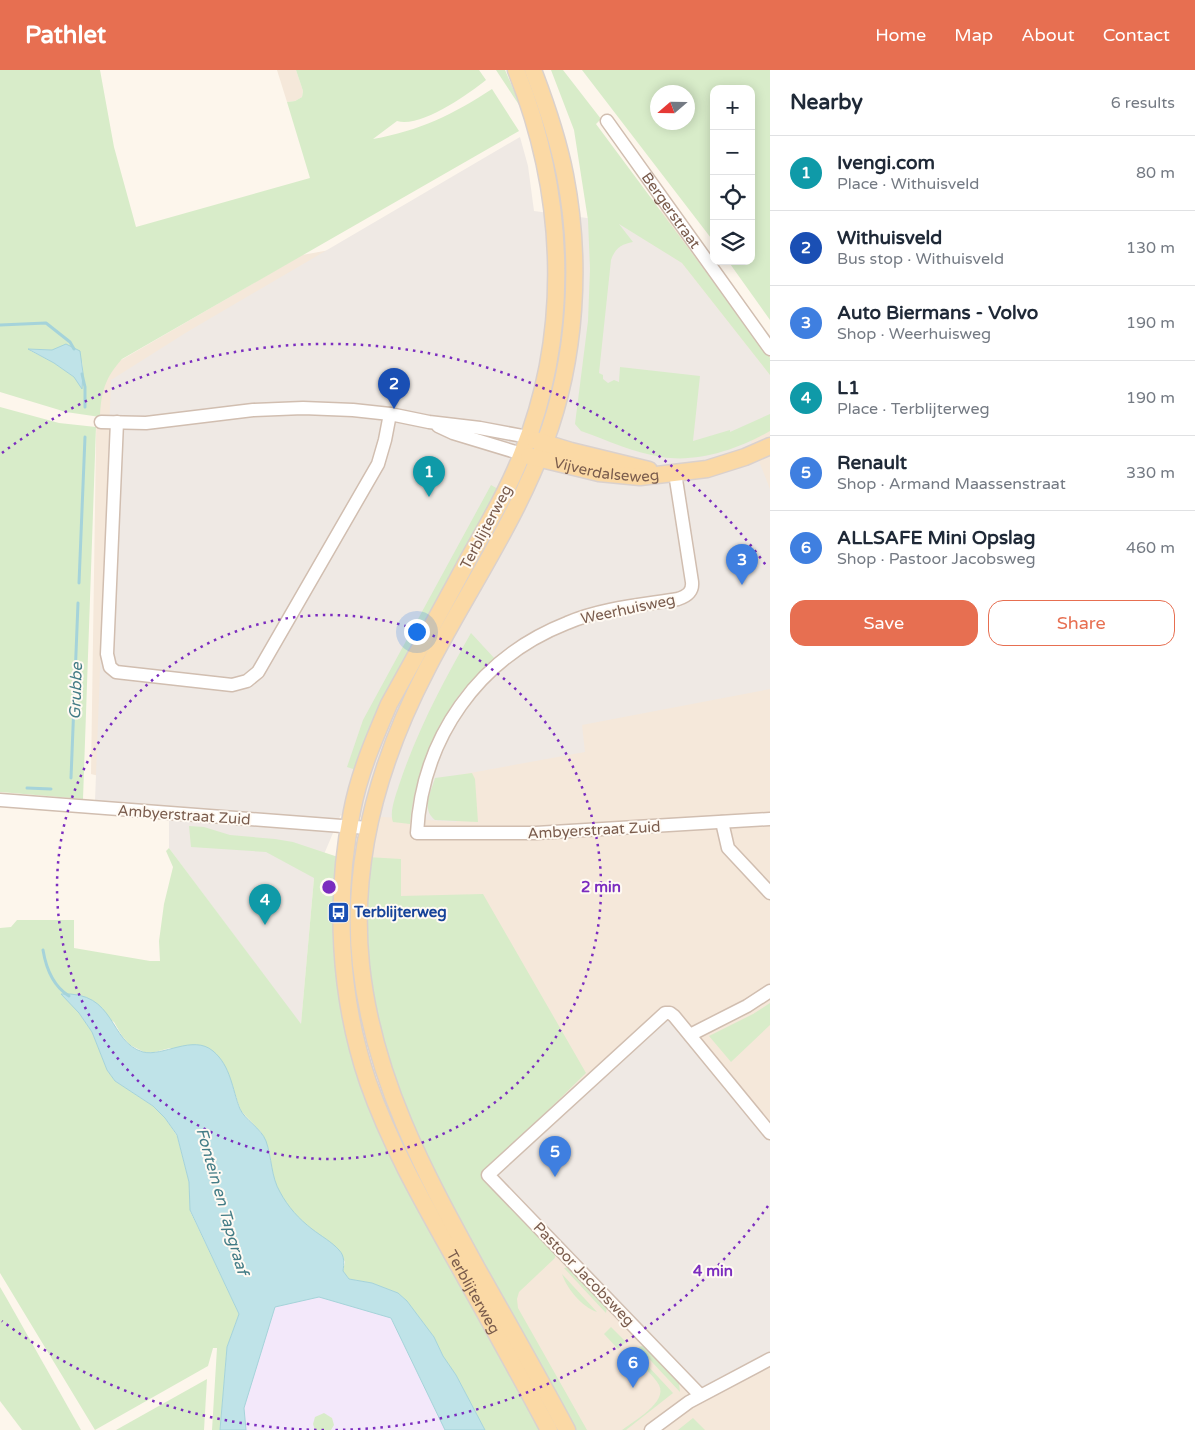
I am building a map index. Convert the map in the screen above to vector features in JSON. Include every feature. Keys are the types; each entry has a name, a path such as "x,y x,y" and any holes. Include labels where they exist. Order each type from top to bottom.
{"main road":[{"name":"Terblijterweg","path":"522,72 546,166 553,210 557,263 552,341 541,396 522,454 498,505 389,704 365,766 349,827 343,891 343,958 348,1001 354,1029 368,1082 389,1135 549,1430"},
{"name":"Terblijterweg","path":"522,72 555,133 570,206 573,297 568,349 554,413 545,443 523,494 501,537 428,666 390,749 379,782 368,828 359,897 360,962 369,1022 386,1081 408,1134 437,1194 567,1430"},
{"path":"528,438 545,443"},
{"name":"Vijverdalseweg","path":"545,443 624,464 675,473"},
{"name":"Vijverdalseweg","path":"538,458 599,473 640,477 694,471 721,465 770,446"},
{"path":"522,454 538,458"}],"street":[{"name":"Bergerstraat","path":"607,121 770,349"},
{"path":"101,422 146,423 277,409 352,410 480,428 528,438"},
{"path":"117,422 107,654 110,667 116,672 232,685 248,681 258,672 378,464 390,414"},
{"path":"429,422 453,433 522,454"},
{"name":"Weerhuisweg","path":"417,833 418,810 424,783 431,760 443,733 472,690 498,664 532,640 567,622 601,612 678,599 691,592 692,582 675,473"},
{"name":"Ambyerstraat Zuid","path":"0,800 368,828"},
{"name":"Ambyerstraat Zuid","path":"417,833 536,833 770,819"},
{"path":"722,822 728,848 770,893"},
{"path":"769,1131 690,1035 747,1006 770,991"},
{"name":"Pastoor Jacobsweg","path":"690,1035 670,1013 665,1012 488,1175 700,1395"},
{"path":"651,1430 700,1395 770,1359"}],"shaded area":[{"path":"277,70 296,70 303,91 302,97 295,101 287,102"},
{"path":"520,137 528,166 534,211 617,222 682,263 770,375 770,423 749,436 770,489 770,689 582,725 585,752 459,775 456,822 341,814 314,878 301,1025 169,848 169,806 95,801 111,380 187,332"},
{"path":"665,209 770,348 770,1430 559,1430 367,889 375,818 214,806 91,774 97,374 302,255 363,244 523,251"},
{"path":"667,1017 672,1020 770,1141 770,1355 702,1391 493,1175"},
{"path":"319,1297 391,1318 445,1430 246,1430 244,1408 275,1307"}],"green space":[{"path":"0,70 100,70 114,147 136,227 310,178 287,102 295,101 302,97 303,91 296,70 479,70 486,80 467,94 431,115 407,122 397,121 373,139 390,136 436,120 450,114 492,89 519,131 122,359 105,386 101,400 100,417 66,412 0,392","holes":["29,349 52,350 82,361 82,388 74,377"]},
{"path":"496,70 505,70 523,111"},
{"path":"551,70 563,70 601,119 596,124 770,358 770,375 682,263 619,224 633,242 619,247 611,260 599,373 603,375 603,379 608,383 614,380 619,382 620,367 700,376 693,441 730,430 730,432 770,414 770,431 732,449 704,456 676,458 652,455 631,449 581,431 575,424 588,321 590,269 588,220 574,130"},
{"path":"582,70 770,70 770,320 731,265 755,265 755,85 710,85 710,237"},
{"path":"0,407 59,423 96,427 83,799 0,792"},
{"path":"491,485 498,489 371,723 356,770 347,767 363,720"},
{"path":"471,633 495,659 461,693 439,727 420,774 415,791 410,824 393,822 392,809 395,798 414,745 441,688"},
{"path":"472,773 475,779 478,822 435,820 429,811 428,800 435,778"},
{"path":"189,826 204,827 230,835 293,842 338,857 360,1067 544,1430 485,1430 434,1337 407,1301 398,1293 372,1283 349,1279 343,1271 345,1262 339,1250 303,1222 293,1212 278,1190 269,1150 261,1132 241,1111 227,1070 170,1048 155,1052 144,1052 130,1045 114,1022 73,994 62,994 79,1013 92,1032 107,1070 115,1081 153,1106 165,1118 177,1136 189,1182 190,1211 239,1314 227,1347 220,1430 212,1430 217,1348 213,1348 208,1366 95,1430 0,1273 0,928 11,927 17,920 74,920 74,948 160,961 159,941 164,904 173,867 166,851 169,848 301,1024 314,878 266,852 191,847"},
{"path":"367,857 401,859 401,896 483,894 586,1073 482,1175 482,1178 556,1253 555,1258 519,1292 517,1299 518,1308 587,1430 572,1430 450,1209 393,1088 365,964"},
{"path":"770,1003 770,1025 731,1062 709,1036 753,1014"},
{"path":"568,1267 607,1307 606,1313 564,1268"},
{"path":"562,1274 597,1312 591,1310 576,1297 567,1286"},
{"path":"0,1287 81,1430 22,1430 0,1401"},
{"path":"611,1327 626,1342 618,1349 604,1334"},
{"path":"638,1347 646,1347 679,1383 680,1392"},
{"path":"634,1351 673,1393 626,1430 622,1430 648,1410 659,1398 660,1391 657,1381 633,1355"},
{"path":"207,1379 204,1430 116,1430"},
{"path":"324,1413 332,1418 334,1425 331,1430 315,1430 313,1424 315,1417"},
{"path":"693,1418 705,1430 678,1430"}],"water":[{"path":"66,344 80,351 83,373 82,389 74,377 54,363 28,349 52,350"},
{"path":"61,994 79,995 93,1000 110,1018 123,1038 132,1047 143,1052 160,1052 187,1045 196,1045 205,1046 219,1057 230,1078 240,1109 245,1117 264,1136 277,1186 287,1203 303,1221 341,1252 344,1260 343,1271 349,1279 372,1283 398,1293 407,1301 434,1337 485,1430 445,1430 391,1318 319,1297 275,1307 244,1408 246,1430 220,1430 227,1347 239,1314 190,1210 189,1182 177,1135 165,1118 153,1106 115,1081 107,1070 92,1032 79,1013"}],"waterway":[{"name":"Grubbe","path":"0,325 46,323 70,342 74,349"},
{"name":"Grubbe","path":"82,374 85,387 85,407"},
{"name":"Grubbe","path":"79,583 85,437"},
{"name":"Grubbe","path":"71,778 78,603"},
{"name":"Grubbe","path":"27,788 51,789"},
{"name":"Fontein en Tapgraaf","path":"43,950 51,976 63,992 69,996"}],"place":[{"name":"Withuisveld","path":"394,409"},
{"name":"Ivengi.com","path":"429,497"},
{"name":"Auto Biermans - Volvo","path":"742,585"},
{"name":"Terblijterweg","path":"338,912"},
{"name":"L1","path":"265,925"},
{"name":"Renault","path":"555,1177"},
{"name":"ALLSAFE Mini Opslag","path":"633,1388"}]}
